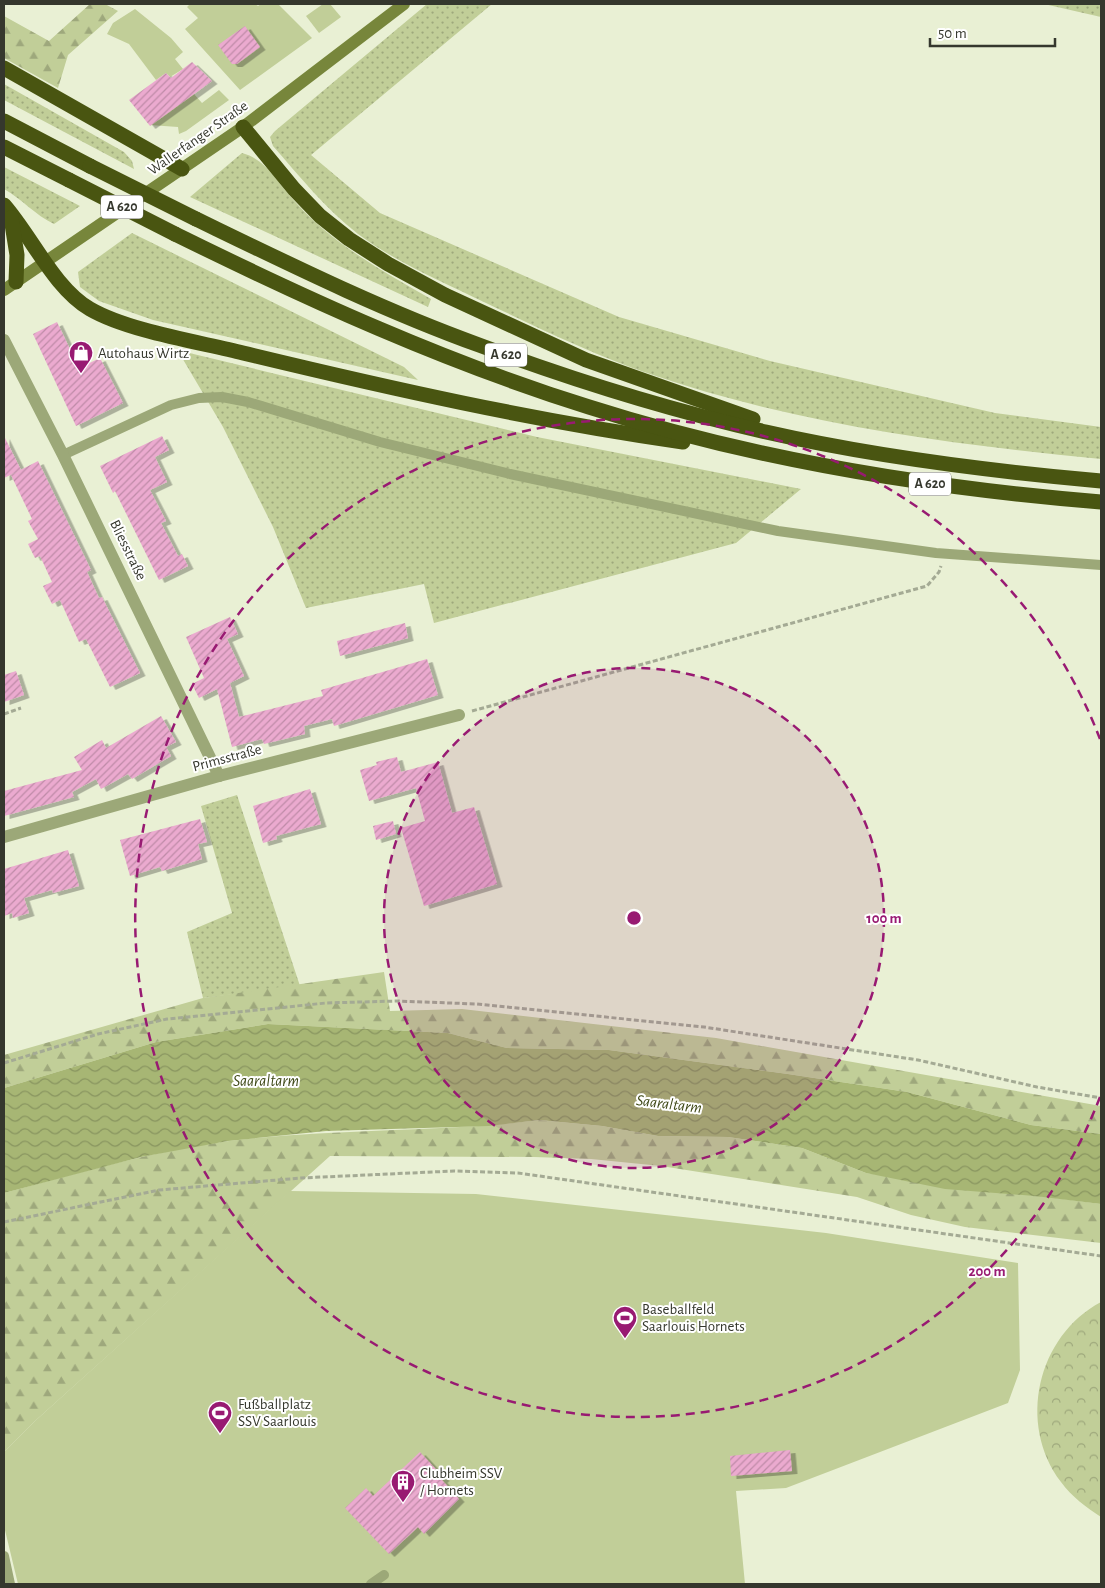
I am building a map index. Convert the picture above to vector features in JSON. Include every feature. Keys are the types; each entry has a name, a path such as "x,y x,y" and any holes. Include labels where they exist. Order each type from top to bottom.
{"highway":[{"path":"4,68 182,169"},
{"name":"A 620","path":"4,121 90,166 366,300 479,346 594,384 674,408 766,432 832,445 955,465 1101,481"},
{"path":"243,127 294,189 320,216 349,240 445,295 586,360 671,392 832,445"},
{"name":"A 620","path":"4,147 274,283 351,318 465,364 589,407 761,453 952,488 1101,502"},
{"path":"6,208 45,262 74,297 90,309 146,329 302,367 596,430 761,453"},
{"path":"6,208 15,236 10,286"}],"main road":[{"name":"Wallerfanger Straße","path":"10,286 243,127 404,4"}],"street":[{"name":"Bliesstraße","path":"4,340 63,454 219,776"},
{"name":"Primsstraße","path":"4,837 219,776 459,715"}],"lane":[{"path":"63,454 171,405 199,398 222,397 248,402 389,444 627,500 778,531 944,553 1101,565"},
{"path":"4,1556 10,1584"},
{"path":"371,1584 384,1575"}],"path":[{"path":"459,715 927,586 939,572 944,553"},
{"path":"4,714 21,708"},
{"path":"4,1063 98,1034 167,1019 326,1003 397,1001 477,1004 704,1027 918,1060 1037,1087 1101,1098"},
{"path":"4,1222 159,1190 301,1178 454,1171 518,1173 1101,1256"}],"green space":[{"path":"90,4 105,4 118,11 68,55 58,88 4,58 4,16 49,41"},
{"path":"190,4 255,4 258,6 261,4 278,4 312,38 240,90 185,29 198,18 187,7"},
{"path":"323,4 330,4 341,17 319,33 306,16"},
{"path":"427,4 492,4 311,155 380,213 619,317 770,361 995,413 1101,427 1101,459 930,439 873,430 760,406 705,391 629,367 567,341 420,272 358,234 303,181 273,146 270,137"},
{"path":"1044,4 1101,4 1101,17"},
{"path":"135,9 171,38 183,52 175,59 183,69 170,77 166,73 156,80 129,44 107,34 113,23"},
{"path":"4,84 124,152 132,161 134,169 4,100"},
{"path":"219,90 229,100 186,131 179,134 178,127 150,125 194,94 202,103"},
{"path":"242,153 263,165 305,212 338,241 431,299 428,307 190,197"},
{"path":"4,167 80,206 54,224 4,189"},
{"path":"132,233 404,367 418,380 153,320 99,301 80,287 78,272"},
{"path":"181,351 537,437 801,489 736,543 434,623 424,584 306,608 273,527 223,427 181,356"},
{"path":"237,795 300,986 203,998 187,932 232,913 201,806"},
{"path":"384,972 390,1011 462,1009 716,1038 1101,1106 1101,1134 1031,1125 907,1092 609,1050 507,1048 448,1033 268,1024 156,1042 4,1088 4,1055 203,998"},
{"path":"539,1120 602,1126 658,1136 728,1137 802,1148 866,1173 1101,1204 1101,1243 965,1227 911,1215 857,1197 661,1166 591,1159 534,1157 330,1156 35,1421 4,1452 4,1193 144,1157 229,1141 306,1134 462,1127"},
{"path":"290,1191 476,1194 826,1233 1018,1263 1020,1370 1008,1403 786,1488 736,1491 745,1584 18,1584 4,1526 4,1452 35,1421"},
{"path":"1101,1302 1101,1517 1070,1492 1061,1482 1047,1459 1040,1434 1037,1409 1040,1383 1049,1359 1062,1336 1079,1317"}],"water":[{"name":"Saaraltarm","path":"268,1024 448,1033 507,1048 609,1050 907,1092 1031,1125 1101,1134 1101,1204 1035,1196 945,1189 866,1173 802,1148 728,1137 658,1136 602,1126 539,1120 489,1126 326,1131 228,1141 141,1157 4,1193 4,1088 156,1042"}],"building":[{"path":"245,26 260,47 237,64 232,64 218,45"},
{"path":"192,62 212,81 150,126 129,100 166,73 171,78"},
{"name":"Autohaus Wirtz","path":"57,322 79,368 100,358 123,403 76,426 33,334"},
{"path":"4,436 21,470 4,478"},
{"path":"162,436 169,450 155,457 167,482 150,490 166,521 161,523 178,556 182,554 188,566 159,580 115,491 113,493 100,466"},
{"path":"38,461 91,570 87,572 99,598 102,597 140,673 110,687 86,639 79,642 60,600 52,604 43,586 52,582 40,556 35,558 28,544 38,539 28,521 32,519 11,475"},
{"path":"230,617 238,634 227,639 244,676 230,683 239,717 323,696 321,690 427,659 438,695 334,726 332,719 304,726 305,734 264,744 262,739 232,747 217,689 199,698 192,684 204,678 186,637"},
{"path":"405,623 408,638 340,656 337,641"},
{"path":"16,671 24,695 4,702 4,675"},
{"path":"161,716 176,742 166,747 171,756 132,779 128,774 101,789 96,779 72,792 74,797 4,816 4,791 82,770 74,757 102,740 106,748"},
{"path":"397,757 401,772 438,762 452,813 474,807 497,884 424,906 401,828 425,821 416,788 369,801 360,770 377,765 376,762"},
{"path":"310,789 321,824 276,836 277,839 263,843 253,806"},
{"path":"200,819 207,842 198,844 202,859 162,871 160,867 130,876 120,840"},
{"path":"393,821 396,834 376,840 373,826"},
{"path":"68,850 79,886 53,893 52,890 24,898 29,913 13,918 12,913 4,916 4,869"},
{"path":"790,1450 792,1471 731,1476 730,1456"},
{"name":"Clubheim SSV / Hornets","path":"420,1452 444,1478 442,1480 459,1499 424,1534 418,1527 389,1554 345,1508 366,1488 373,1496"}],"place":[{"name":"Autohaus Wirtz","path":"81,374"},
{"name":"Baseballfeld Saarlouis Hornets","path":"625,1339"},
{"name":"Fußballplatz SSV Saarlouis","path":"220,1434"},
{"name":"Clubheim SSV / Hornets","path":"403,1503"}]}
